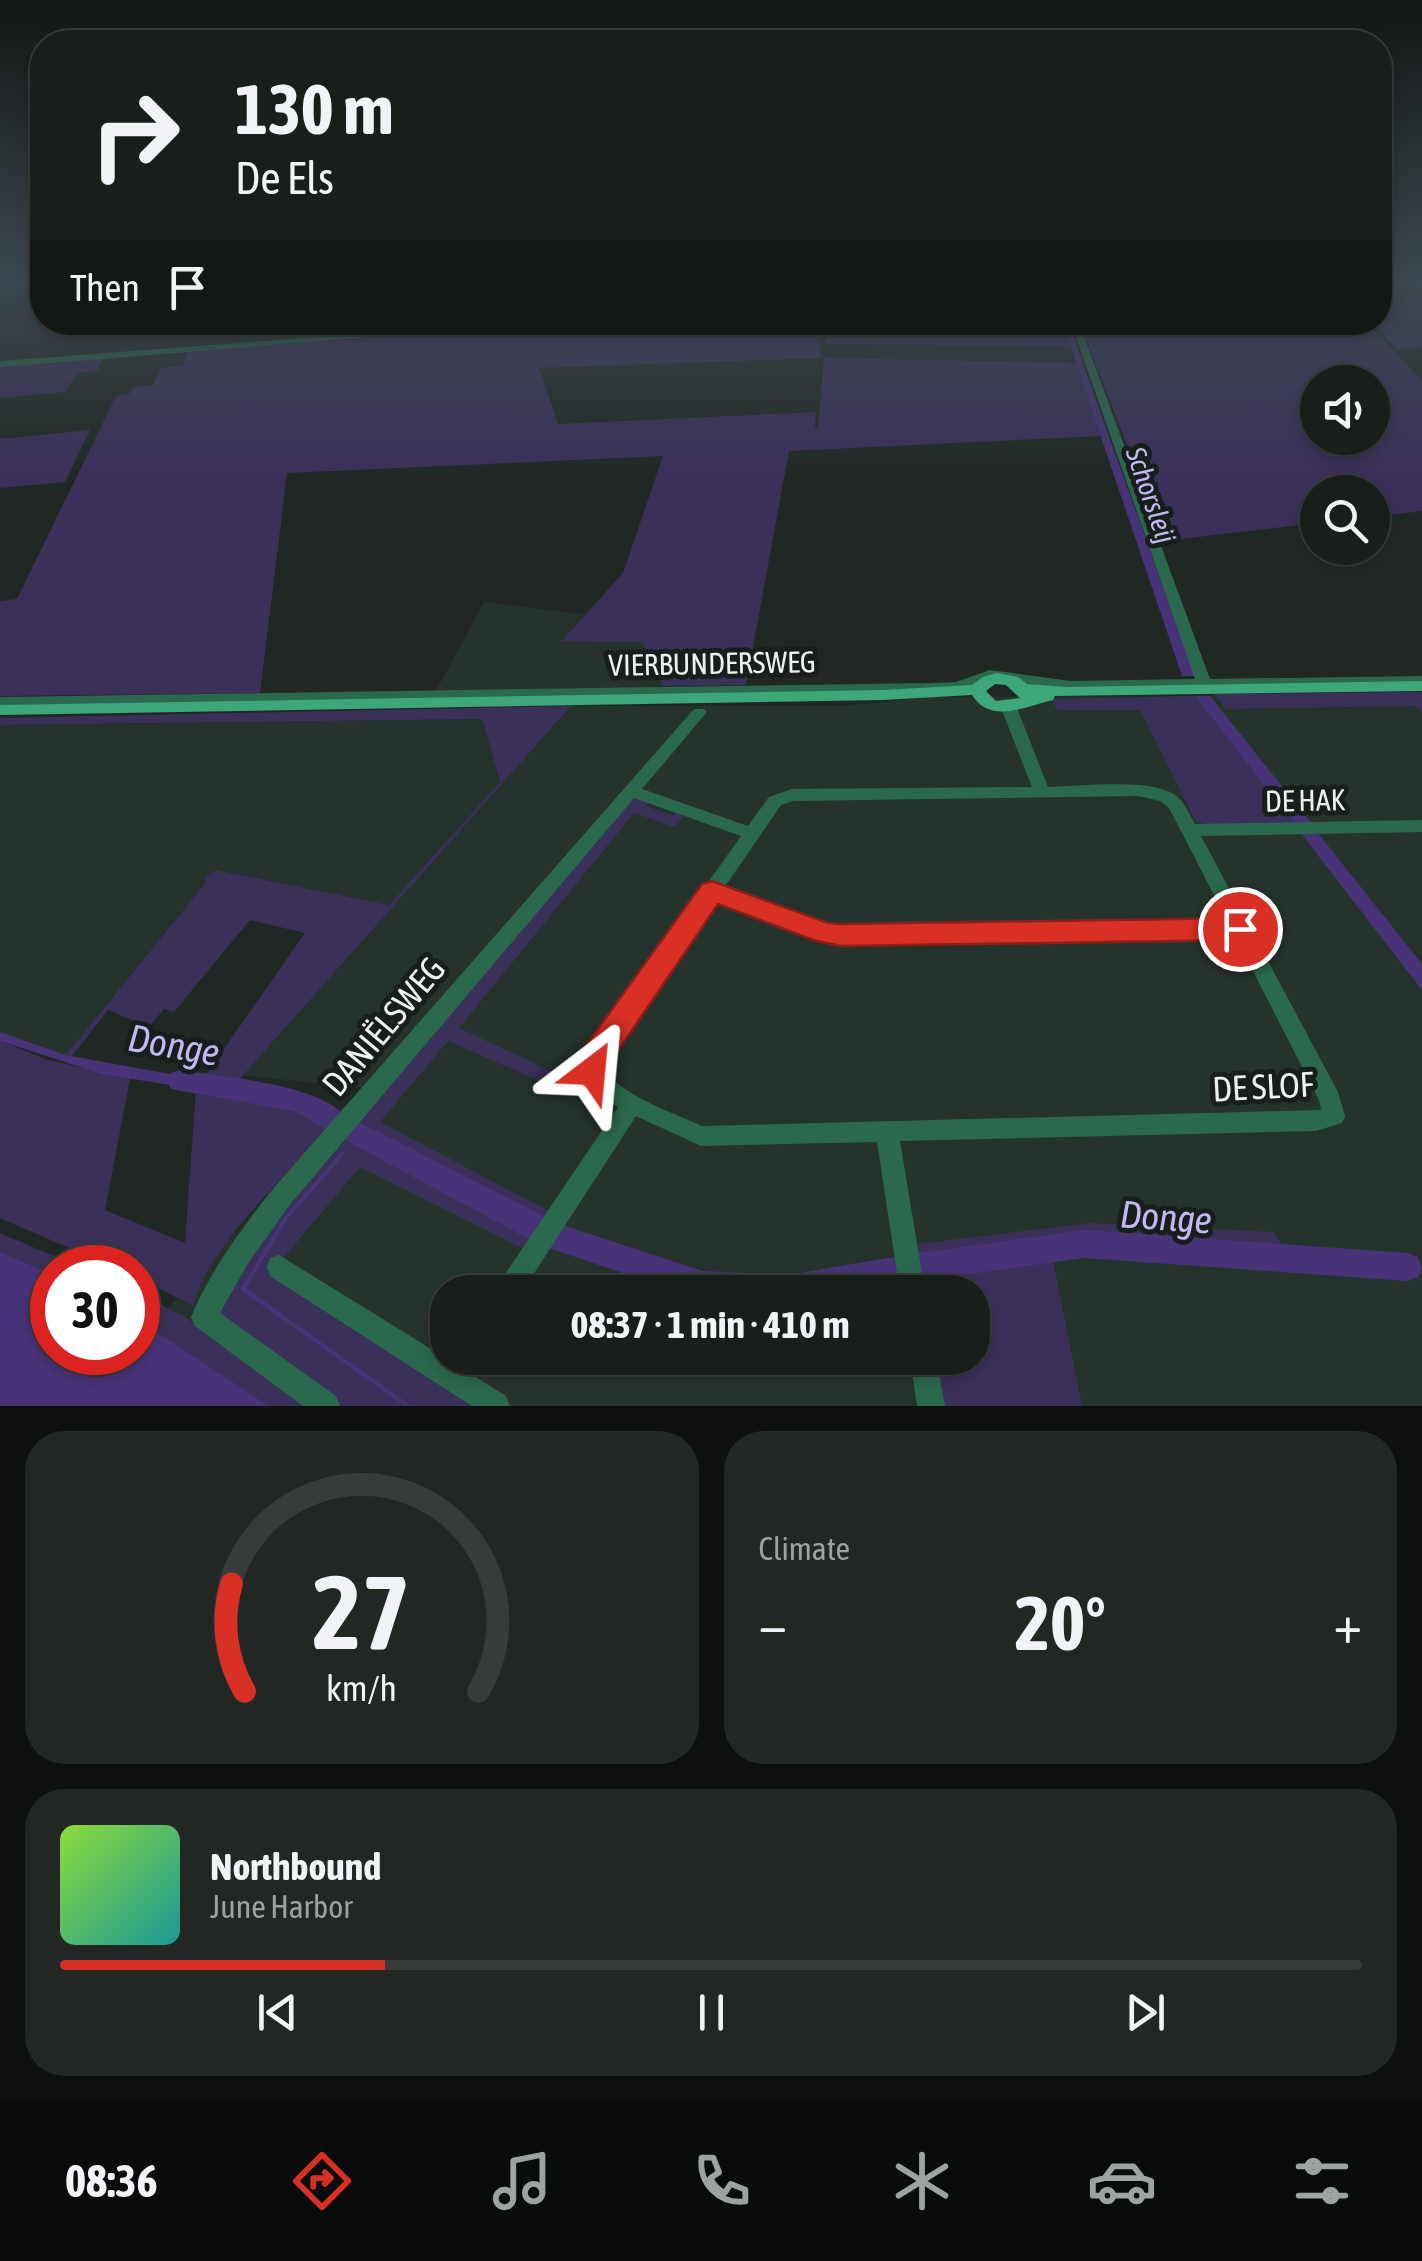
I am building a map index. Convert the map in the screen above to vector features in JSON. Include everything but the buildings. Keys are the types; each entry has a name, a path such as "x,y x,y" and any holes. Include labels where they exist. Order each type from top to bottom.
{"main road":[{"path":"998,678 1027,694 1022,705 1009,708 992,706 979,694 983,682 998,678"},
{"name":"VIERBUNDERSWEG","path":"1027,694 1422,683"},
{"name":"VIERBUNDERSWEG","path":"5,706 883,692 979,694"}],"street":[{"path":"0,364 243,346"},
{"path":"1083,346 1204,683"},
{"name":"VIERBUNDERSWEG","path":"883,692 958,686 990,674 1070,685 1422,683"},
{"path":"1009,708 1042,792"},
{"name":"DANIËLSWEG","path":"326,1406 204,1317 224,1274 270,1211 534,898 699,712"},
{"path":"632,790 752,834"},
{"name":"DE SLOF","path":"1042,792 1152,792 1176,806 1330,1099 1334,1116 1316,1121 701,1136 632,1104 603,1085 592,1071 598,1054 775,802 792,795 1042,792"},
{"name":"DE HAK","path":"1189,830 1422,826"},
{"path":"712,891 826,934 1240,929"},
{"path":"520,1275 632,1104"},
{"path":"887,1133 909,1275"},
{"path":"279,1267 430,1350"},
{"path":"467,1375 496,1406"},
{"path":"925,1375 931,1406"}],"shaded area":[{"path":"262,346 820,346 820,358 539,368 558,424 816,412 818,428 824,358 1076,363 1101,436 789,451 746,685 663,686 642,642 562,641 623,573 663,456 287,473 260,693 0,696 0,601 17,599 116,396 129,394 133,387 153,385 161,368 183,366 188,351"},
{"path":"957,346 1070,346 1071,347"},
{"path":"1071,346 1077,346 1195,676 1182,676"},
{"path":"1089,346 1388,346 1422,381 1422,511 1390,515 1390,475 1300,475 1300,525 1164,541"},
{"path":"1394,346 1422,346 1422,347 1397,349"},
{"path":"103,358 97,371 77,373 65,392 0,398 0,366"},
{"path":"90,430 65,482 0,488 0,439"},
{"path":"484,602 589,615 648,639 668,656 662,694 440,697 437,689"},
{"path":"1422,692 1422,712 1416,706 1226,709 1214,694"},
{"path":"1422,695 1422,1406 288,1406 160,1321 363,1088 243,1075 571,706 845,706 929,697"},
{"path":"1195,696 1294,824 1196,822 1140,710 1057,710 1052,699"},
{"path":"1195,696 1210,696 1312,824 1294,824"},
{"path":"571,706 230,1090 306,1104 335,1120 254,1209 214,1260 194,1306 160,1289 160,1245 62,1245 0,1218 0,1041 45,1059 130,1079 105,1210 185,1243 196,1089 305,933 250,920 174,1012 164,1009 149,1027 108,1010 72,1056 66,1055 207,881 204,879 216,870 389,905 500,782 482,719 0,725 0,718"},
{"path":"482,719 500,782 389,905 216,870 66,1055 0,1032 0,725"},
{"path":"632,797 650,801 646,806 673,816 678,811 684,816 675,827 634,813 459,1028 563,1077 556,1088 448,1041 380,1122 549,1211 522,1248 360,1167 269,1275 474,1406 336,1406 210,1314 228,1272"},
{"path":"1300,832 1317,832 1422,964 1422,990"},
{"path":"0,1032 66,1055 202,1080 196,1089 102,1074 0,1041"},
{"path":"1089,1223 1274,1232 1288,1256 1112,1244 1051,1251 1082,1406 942,1406 937,1375 990,1375 990,1275 922,1275 918,1244"},
{"path":"0,1233 30,1246 30,1265 0,1252"},
{"path":"0,1252 30,1265 30,1375 160,1375 160,1334 269,1406 0,1406"},
{"path":"160,1304 185,1317 304,1406 269,1406 160,1334"}],"waterway":[{"name":"Donge","path":"180,1081 299,1101 334,1121"},
{"name":"Donge","path":"352,1131 537,1228"},
{"path":"343,1153 286,1218 243,1289 408,1406"},
{"name":"Donge","path":"559,1238 703,1286 788,1290 900,1270"},
{"name":"Donge","path":"920,1267 1084,1244 1408,1267"}],"route":[{"path":"592,1071 598,1054 712,891 826,934 1240,929"}],"water label":[{"name":"Schorsleij","path":"1151,495"}]}
